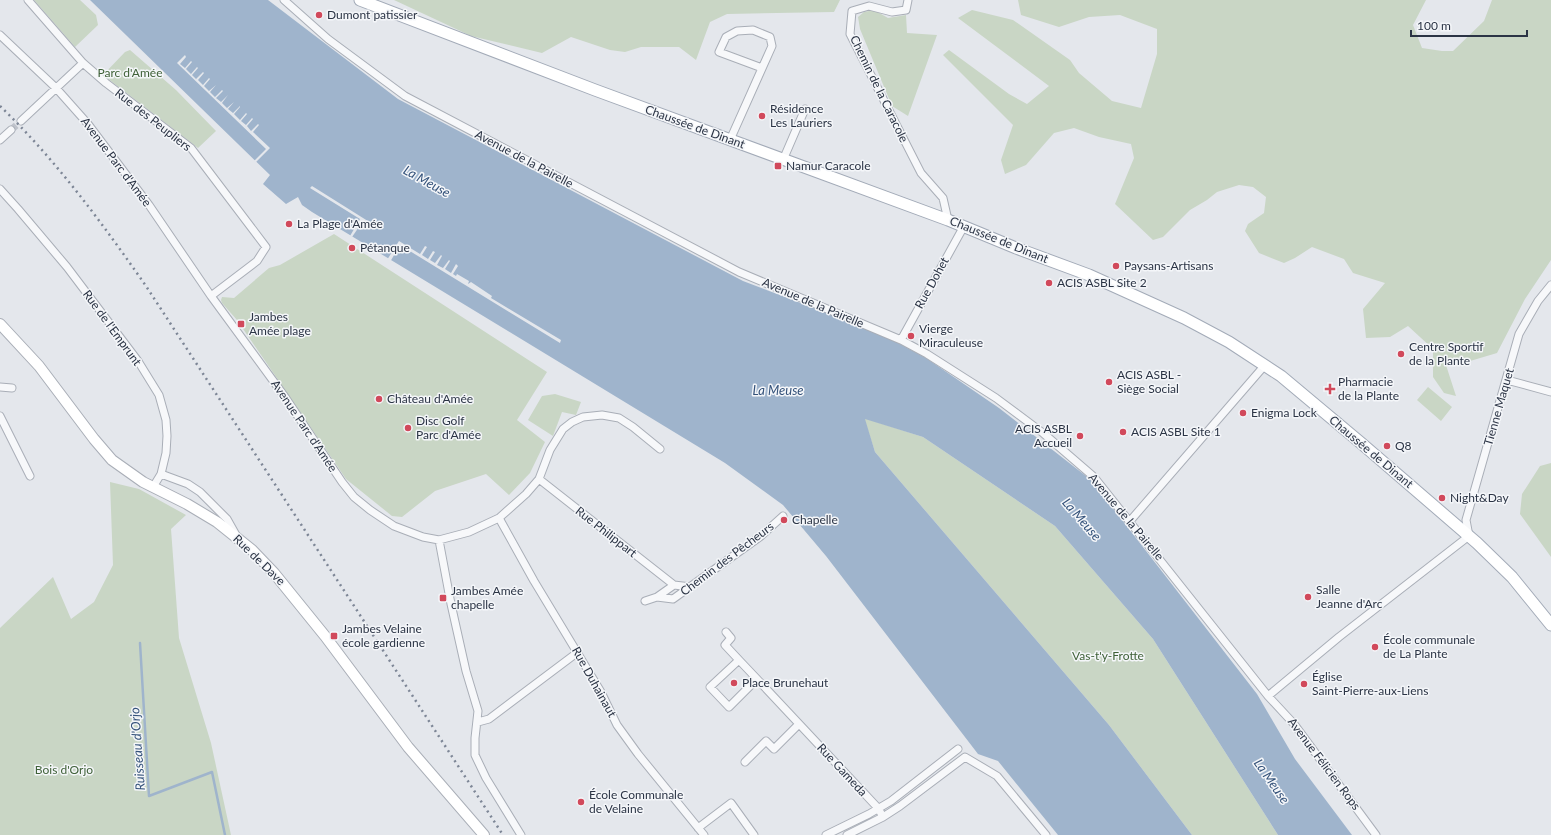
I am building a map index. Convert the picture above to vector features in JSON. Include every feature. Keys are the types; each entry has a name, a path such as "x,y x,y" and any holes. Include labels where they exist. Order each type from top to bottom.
{"main road":[{"name":"Chaussée de Dinant","path":"360,0 518,61 964,226 1016,248 1089,275 1184,318 1229,342 1281,376 1468,536 1512,577 1551,625"},
{"name":"Rue de Dave","path":"0,324 38,366 104,451 125,470 152,487 187,504 217,522 252,550 274,572 298,600 408,747 484,835"}],"street":[{"name":"Rue des Peupliers","path":"28,0 83,63 106,84 191,148 266,247 257,261 211,296"},
{"name":"Avenue de la Pairelle","path":"284,0 328,39 404,96 739,272 901,340 927,354 996,398 1043,433 1094,477 1268,696"},
{"name":"Chemin de la Caracole","path":"908,0 906,10 892,12 869,6 852,11 850,34 921,173 943,198 948,220"},
{"path":"730,140 772,46 770,37 753,30 737,31 726,37 719,52 762,68"},
{"name":"Avenue Parc d'Amée","path":"0,35 56,88 105,145 149,205 211,296 267,371 342,482 354,497 394,526 423,537 439,540"},
{"path":"21,121 83,63"},
{"path":"783,160 805,109"},
{"path":"0,140 11,130"},
{"name":"Rue de l'Emprunt","path":"0,189 67,267 138,361 159,394 166,420 166,453 161,474 152,487"},
{"name":"Rue Dohet","path":"901,340 964,226"},
{"name":"Tienne Maquet","path":"1468,536 1466,520 1519,334 1538,301 1551,285"},
{"path":"1130,521 1265,365"},
{"path":"1507,380 1551,392"},
{"path":"0,387 12,388"},
{"path":"521,835 486,778 475,755 478,711 466,671 439,540 469,532 499,518 526,494 538,479 550,450 563,429 572,422 583,417 602,415 619,418 660,449"},
{"path":"0,416 30,476"},
{"path":"161,474 188,484 200,492 227,519 236,537"},
{"name":"Rue Philippart","path":"538,479 674,585"},
{"name":"Chemin des Pêcheurs","path":"645,601 657,597 674,599 761,536 783,516"},
{"name":"Rue Duhainaut","path":"499,518 601,692 617,725 638,754 704,835"},
{"path":"1268,696 1339,637 1468,536"},
{"path":"657,597 674,585 691,587"},
{"path":"726,632 731,638 725,645 757,679 729,707 710,688 739,660"},
{"path":"478,722 489,720 578,652"},
{"name":"Rue Gameda","path":"757,679 878,808 883,817"},
{"name":"Avenue Félicien Rops","path":"1268,696 1294,724 1376,835"},
{"path":"745,762 766,741 774,749 799,724"},
{"path":"826,835 869,814 891,801 958,749"},
{"path":"847,835 883,817 918,793 965,757 997,776 1046,835"},
{"path":"698,828 732,803 754,835"}],"green space":[{"name":"Parc d'Amée","path":"34,0 80,0 96,15 98,25 75,47"},
{"path":"394,0 840,0 834,12 727,14 710,22 696,60 679,47 641,47 625,52 610,50 571,37 542,53 471,36"},
{"path":"1018,0 1426,0 1413,25 1422,48 1453,51 1484,21 1492,0 1551,0 1551,260 1525,299 1497,353 1460,364 1445,362 1456,396 1444,393 1433,377 1433,349 1408,326 1390,337 1366,338 1363,309 1385,283 1353,273 1344,259 1312,247 1284,263 1259,253 1245,231 1248,224 1264,213 1266,197 1253,187 1239,185 1217,192 1190,210 1163,237 1153,240 1115,204 1134,158 1131,144 1099,137 1074,128 1054,133 1026,165 1005,174 1001,160 1013,125 943,55 949,50 1009,94 1027,104 1049,86 958,18 972,10 1013,20 1070,60 1079,73 1112,101 1141,108 1157,54 1157,29 1120,15 1089,17 1059,27 1021,15"},
{"path":"874,10 888,18 906,15 907,33 937,35 908,116 892,106 860,29 858,17 864,12"},
{"name":"Parc d'Amée","path":"130,50 176,90 216,131 198,148 103,75 125,52"},
{"path":"334,234 547,372 517,420 545,442 530,473 509,495 486,474 435,491 402,517 392,516 346,479 237,320 222,303 222,297 234,298 269,268 280,265"},
{"path":"1428,387 1452,407 1441,421 1417,400"},
{"path":"555,394 581,402 576,415 562,412 553,436 528,420 542,396"},
{"name":"Vas-t'y-Frotte","path":"864,418 923,437 1055,526 1153,639 1278,835 1192,835 1109,725 875,452"},
{"path":"1551,463 1551,557 1520,514 1522,494 1540,466"},
{"name":"Bois d'Orjo","path":"110,482 139,489 186,515 171,529 179,638 211,743 231,835 0,835 0,628 53,577 71,619 94,602 113,565"}],"water":[{"name":"La Meuse","path":"90,0 268,0 398,99 743,281 879,333 926,358 999,408 1091,480 1257,694 1295,759 1352,835 1278,835 1153,639 1055,526 923,437 865,419 875,452 1109,725 1192,835 1058,835 998,761 978,754 826,556 783,505 725,463 312,212 302,205 298,197 286,204 263,184 270,175"}],"pier":[{"path":"185,55 186,57 180,64 185,68 191,61 192,62 186,69 191,74 197,67 198,68 192,75 196,79 203,72 204,73 198,80 203,85 209,78 210,79 204,86 209,91 216,85 210,92 215,97 222,90 223,91 216,98 221,102 228,95 222,103 227,108 234,102 228,109 233,113 240,106 234,114 240,120 246,113 247,114 241,121 246,125 252,118 253,119 247,126 251,131 258,124 259,125 253,132 270,148 255,163 253,162 266,149 177,63"},
{"path":"312,186 371,223 370,225 363,221 352,237 350,236 360,219 310,188"},
{"path":"399,241 420,254 425,246 427,247 422,255 428,259 433,251 435,252 430,260 435,263 441,255 442,256 437,265 443,268 449,260 450,261 445,269 451,273 456,264 458,266 453,274 456,276 457,274 469,281 468,284 471,282 492,296 491,298 561,340 560,343 400,245 390,262 387,260"}],"waterway":[{"name":"Ruisseau d'Orjo","path":"140,643 149,796 212,772 225,835"}],"tunnel":[{"path":"11,130 21,121"}],"railway":[{"path":"0,106 40,148 78,193 146,286 503,835"}],"place":[{"name":"Dumont patissier","path":"319,15"},
{"name":"Résidence Les Lauriers","path":"762,116"},
{"name":"Namur Caracole","path":"778,166"},
{"name":"La Plage d'Amée","path":"289,224"},
{"name":"Pétanque","path":"352,248"},
{"name":"Paysans-Artisans","path":"1116,266"},
{"name":"ACIS ASBL Site 2","path":"1049,283"},
{"name":"Jambes Amée plage","path":"241,324"},
{"name":"Vierge Miraculeuse","path":"911,336"},
{"name":"Centre Sportif de la Plante","path":"1401,354"},
{"name":"ACIS ASBL - Siège Social","path":"1109,382"},
{"name":"Pharmacie de la Plante","path":"1330,389"},
{"name":"Château d'Amée","path":"379,399"},
{"name":"Enigma Lock","path":"1243,413"},
{"name":"Disc Golf Parc d'Amée","path":"408,428"},
{"name":"ACIS ASBL Site 1","path":"1123,432"},
{"name":"ACIS ASBL Accueil","path":"1080,436"},
{"name":"Q8","path":"1387,446"},
{"name":"Night&Day","path":"1442,498"},
{"name":"Chapelle","path":"784,520"},
{"name":"Salle Jeanne d'Arc","path":"1308,597"},
{"name":"Jambes Amée chapelle","path":"443,598"},
{"name":"Jambes Velaine école gardienne","path":"334,636"},
{"name":"École communale de La Plante","path":"1375,647"},
{"name":"Place Brunehaut","path":"734,683"},
{"name":"Église Saint-Pierre-aux-Liens","path":"1304,684"},
{"name":"École Communale de Velaine","path":"581,802"}]}
